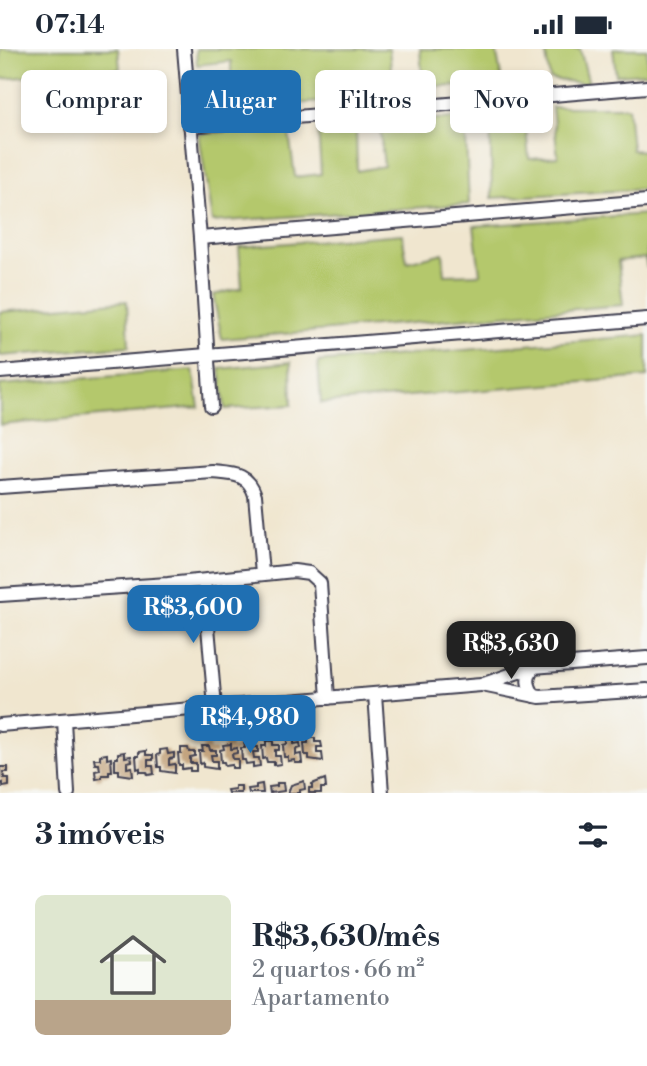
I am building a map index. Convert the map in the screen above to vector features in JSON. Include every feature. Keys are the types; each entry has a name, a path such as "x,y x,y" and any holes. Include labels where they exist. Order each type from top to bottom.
{"street":[{"path":"184,49 186,70"},
{"path":"301,117 647,87"},
{"path":"192,133 211,406"},
{"path":"200,238 647,201"},
{"path":"0,372 647,319"},
{"path":"0,487 214,472 237,475 251,483 255,495 262,573"},
{"path":"0,595 204,581 262,573 309,573 320,583 328,698"},
{"path":"204,581 215,707"},
{"path":"0,725 481,685 533,667 647,658"},
{"path":"533,667 527,677 534,696"},
{"path":"481,685 534,696 647,689"},
{"path":"375,694 382,793"},
{"path":"64,720 68,793"}],"green space":[{"path":"0,49 118,49 120,69 21,70 21,77 0,79"},
{"path":"196,49 389,49 391,70 315,70 315,102 301,103 301,70 231,70 231,61 197,65"},
{"path":"420,49 496,49 500,70 450,70 450,86 436,86 436,70 422,70"},
{"path":"545,49 580,49 589,84 553,79 553,70 548,70"},
{"path":"613,49 647,49 647,73 616,75"},
{"path":"553,107 628,107 632,150 647,151 647,189 492,198 491,133 526,133 529,159 558,157"},
{"path":"436,119 450,119 450,133 466,133 469,204 212,222 199,134 289,133 295,177 321,174 318,133 356,133 357,171 384,166 380,133 436,133"},
{"path":"647,214 647,268 645,258 618,261 623,305 222,339 213,295 242,288 239,247 402,234 407,262 443,253 445,275 480,274 474,226"},
{"path":"127,301 129,346 0,356 0,312"},
{"path":"647,335 647,377 321,403 318,362"},
{"path":"291,362 292,405 225,409 220,369"},
{"path":"193,370 199,407 0,425 0,385"}],"building":[{"path":"308,738 321,742 322,747 317,747 317,753 322,753 323,761 309,759 309,755 305,755 304,743 308,743"},
{"path":"294,739 294,744 300,743 301,748 296,749 296,755 301,754 302,763 288,761 288,757 284,757 283,745 287,744 287,740"},
{"path":"266,741 279,745 275,756 280,756 281,764 274,765 274,762 263,759 262,746 266,746"},
{"path":"244,743 252,743 252,747 258,747 258,752 253,752 254,758 259,758 260,766 253,767 253,763 246,764 245,760 242,760 241,748 245,748"},
{"path":"231,744 231,749 237,748 237,753 232,754 233,759 238,759 238,768 225,766 224,762 221,762 220,750 224,749 223,745"},
{"path":"202,746 216,750 216,755 211,755 212,761 217,761 217,769 200,764 199,751 203,751"},
{"path":"181,748 195,752 195,756 190,757 190,763 196,763 196,771 190,771 190,768 182,769 182,765 179,765 178,753 181,753"},
{"path":"167,749 168,754 174,753 174,758 169,759 169,765 175,764 175,773 161,771 161,767 158,767 157,755 160,750"},
{"path":"146,751 146,755 153,755 153,760 148,760 148,766 153,766 154,774 148,775 147,772 140,772 140,768 137,769 136,756 139,756 139,752"},
{"path":"125,752 125,757 131,756 132,761 127,762 127,768 132,767 133,776 119,774 119,770 115,770 115,758 118,758 118,753"},
{"path":"107,754 107,759 111,758 112,771 109,771 109,775 96,779 95,771 100,770 94,759 100,759 100,755"},
{"path":"0,767 8,767 8,772 3,772 4,778 9,778 9,786 3,787 3,783 0,784"},
{"path":"325,779 326,788 321,788 321,793 309,793 312,784"},
{"path":"304,781 305,789 300,790 300,793 288,793 291,785"},
{"path":"277,783 283,783 284,791 270,793 269,787 277,786"},
{"path":"262,784 263,793 249,793 248,789"},
{"path":"235,786 241,786 241,793 228,793 227,790 235,789"}]}
